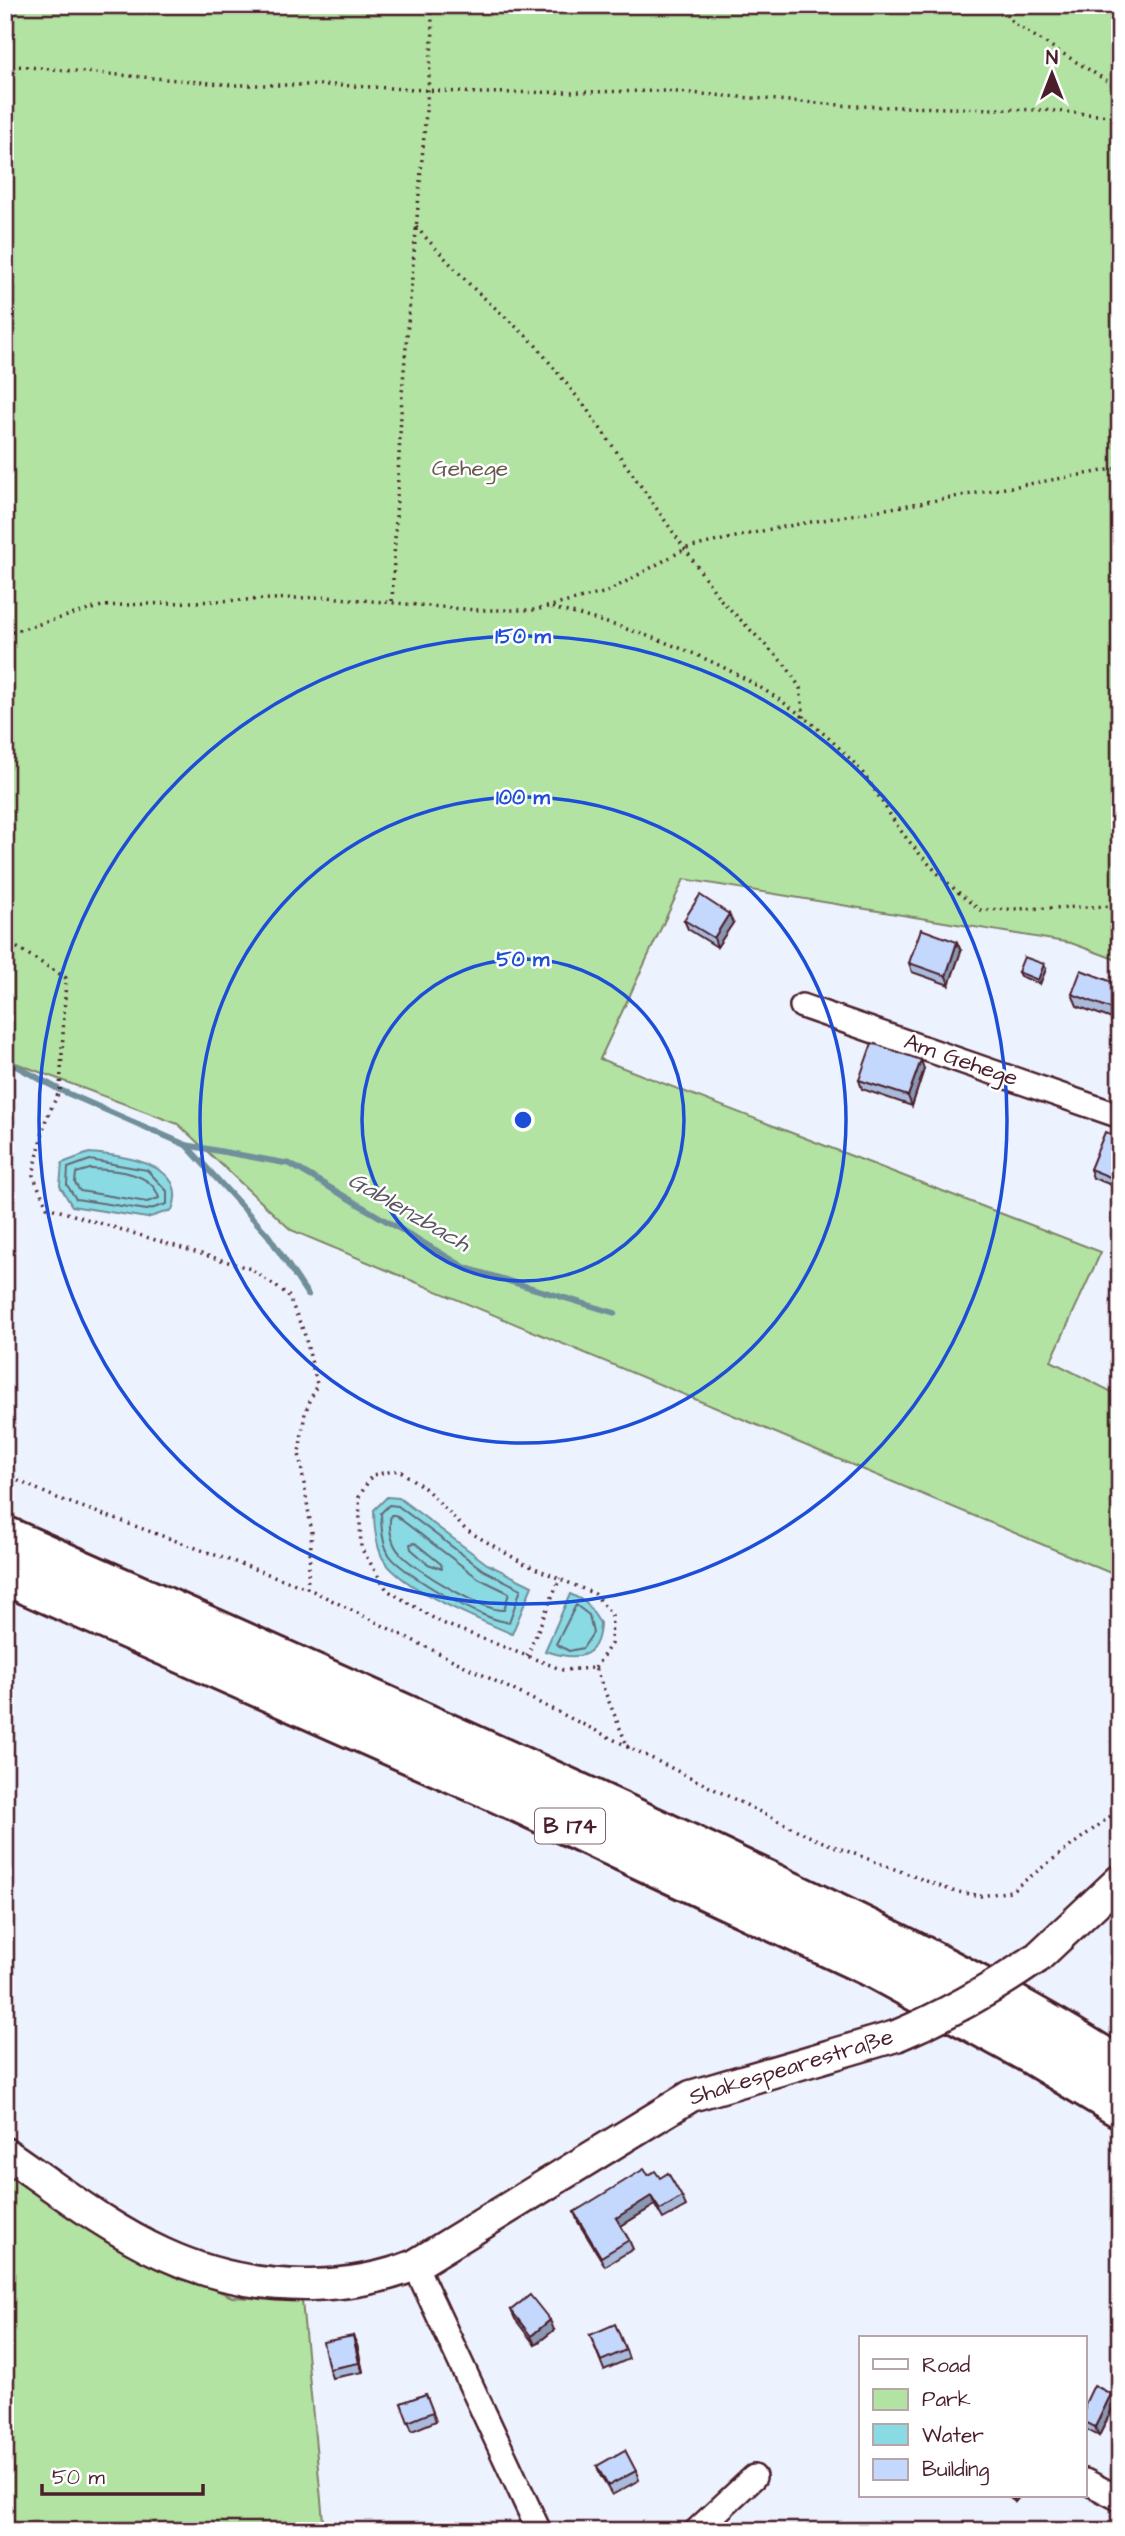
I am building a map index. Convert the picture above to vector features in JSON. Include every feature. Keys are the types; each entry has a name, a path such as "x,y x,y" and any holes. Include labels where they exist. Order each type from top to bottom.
{"highway":[{"name":"B 174","path":"5,1536 523,1767 935,1960 1120,2067"},
{"name":"B 174","path":"5,1575 496,1792 875,1969 1029,2053 1120,2108"}],"street":[{"name":"Am Gehege","path":"802,1006 1120,1116"},
{"name":"Shakespearestraße","path":"5,2153 150,2248 186,2266 222,2276 288,2285 324,2284 388,2276 415,2265 691,2096 896,2036 940,2017 999,1984 1037,1958 1120,1880"},
{"path":"415,2265 539,2531"},
{"path":"696,2531 754,2477"},
{"path":"1086,2483 1120,2500"}],"path":[{"path":"392,601 402,394 433,30 430,5"},
{"path":"996,5 1015,24 1120,89"},
{"path":"5,65 234,85 429,89 478,93 664,91 853,106 1044,110 1120,117"},
{"path":"416,227 472,287 533,342 687,548 720,598 787,667 800,688 804,718"},
{"path":"5,634 102,606 326,597 476,610 535,610 607,592 687,548 771,528 1120,468"},
{"path":"548,607 632,628 755,682 804,718 857,766 904,834 943,881 980,910 1120,906"},
{"path":"5,940 66,978 60,1090 46,1119 33,1175 47,1207 251,1269 288,1295 304,1332 317,1384 305,1413 299,1452 312,1533 307,1588"},
{"path":"399,1470 426,1489 466,1530 523,1563 595,1594 612,1615 611,1644 595,1668 564,1670 440,1622 387,1590 361,1548 359,1497 372,1475 399,1470"},
{"path":"5,1475 57,1498 307,1588 629,1750 815,1839 953,1891 981,1896 1011,1891 1120,1809"},
{"path":"527,1656 560,1578"},
{"path":"595,1668 629,1750"}],"green space":[{"name":"Gehege","path":"5,5 1120,5 1120,961 1071,943 684,879 600,1059 1101,1252 1051,1361 1120,1396 1120,1577 291,1230 178,1124 5,1059"},
{"path":"5,2168 144,2258 232,2297 302,2301 324,2531 5,2531"}],"water":[{"path":"89,1153 133,1160 162,1172 171,1182 175,1194 172,1210 147,1218 72,1206 60,1186 62,1163"},
{"path":"387,1497 399,1498 487,1564 532,1586 512,1634 441,1602 391,1569 382,1557 374,1522 374,1510"},
{"path":"570,1594 586,1602 600,1623 595,1645 583,1655 566,1656 545,1651"}],"building":[{"path":"700,895 729,914 714,938 684,920"},
{"path":"921,929 957,942 946,976 909,963"},
{"path":"1024,957 1044,964 1038,980 1018,972"},
{"path":"1081,970 1120,985 1120,1012 1072,994"},
{"path":"872,1043 921,1060 908,1096 859,1080"},
{"path":"1105,1132 1120,1138 1120,1181 1090,1169"},
{"path":"644,2169 648,2175 655,2171 660,2178 668,2173 682,2197 660,2210 651,2196 616,2218 629,2240 601,2257 574,2212"},
{"path":"530,2295 550,2320 531,2336 511,2310"},
{"path":"615,2324 626,2350 601,2361 590,2335"},
{"path":"353,2336 359,2363 329,2369 323,2342"},
{"path":"1094,2385 1111,2394 1095,2427 1086,2422 1086,2402"},
{"path":"426,2394 433,2412 408,2422 401,2403"},
{"path":"625,2450 636,2471 608,2486 597,2466"}],"waterway":[{"name":"Gablenzbach","path":"5,1060 60,1090 186,1145 290,1164 466,1268 615,1313"},
{"name":"Gablenzbach","path":"186,1145 268,1235 308,1295"}]}
